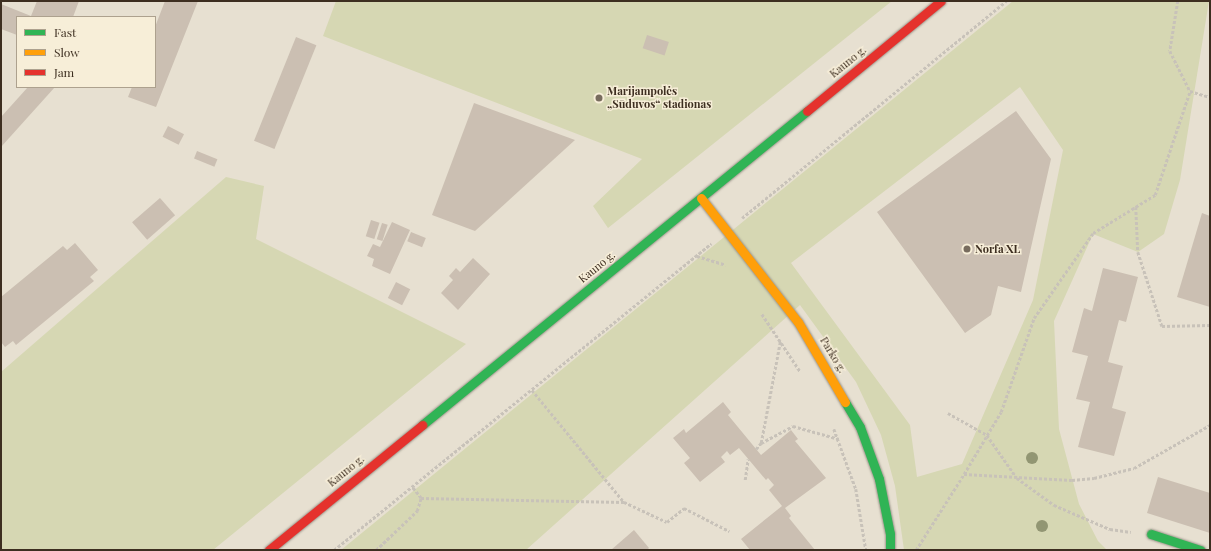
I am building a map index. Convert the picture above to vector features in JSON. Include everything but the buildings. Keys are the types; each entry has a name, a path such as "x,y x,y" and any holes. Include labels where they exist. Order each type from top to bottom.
{"main road":[{"name":"Kauno g.","path":"268,550 941,1"},
{"name":"Parko g.","path":"701,198 726,232 798,322 832,376 862,432 879,479 890,534 890,550"},
{"path":"1151,534 1200,550"}],"path":[{"path":"334,550 726,232 1006,1"},
{"path":"916,550 1001,412 1034,318 1093,233 1155,195 1190,91 1170,52 1178,1"},
{"path":"1190,91 1210,96"},
{"path":"1136,207 1138,252 1162,326 1210,325"},
{"path":"696,256 729,266"},
{"path":"759,309 801,373"},
{"path":"761,443 781,341 798,322"},
{"path":"532,390 624,502"},
{"path":"948,413 987,435 1017,478 1054,505 1110,529 1151,534"},
{"path":"832,425 839,439 856,489 866,550"},
{"path":"964,474 1072,480 1134,468 1210,425"},
{"path":"756,449 761,443 793,426 839,439 862,432"},
{"path":"745,480 748,459"},
{"path":"412,487 421,498 624,502 667,522 684,508 729,531"},
{"path":"376,550 417,511 421,498"}],"green space":[{"name":"Marijampolės „Sūduvos“ stadionas","path":"336,1 892,1 608,228 593,206 642,159 323,36"},
{"path":"1013,1 1209,1 1180,180 1164,234 1138,252 1093,234 1054,321 1059,429 1079,504 1098,541 1107,550 904,550 895,486 881,435 856,382 800,305 526,550 341,550","holes":["1020,87 1063,150 1033,300 962,464 917,477 910,425 791,263"]},
{"path":"226,177 264,186 256,239 466,344 213,550 1,550 1,372"}],"traffic: fast":[{"path":"422,425 807,111"},
{"path":"845,402 860,427 879,479 890,534 890,550"},
{"path":"1151,534 1200,550"}],"traffic: slow":[{"path":"701,198 798,322 845,402"}],"traffic: jam":[{"path":"807,111 941,1"},
{"path":"269,550 422,425"}],"place":[{"name":"Marijampolės „Sūduvos“ stadionas","path":"599,98"},
{"name":"Norfa XL","path":"967,249"}]}
